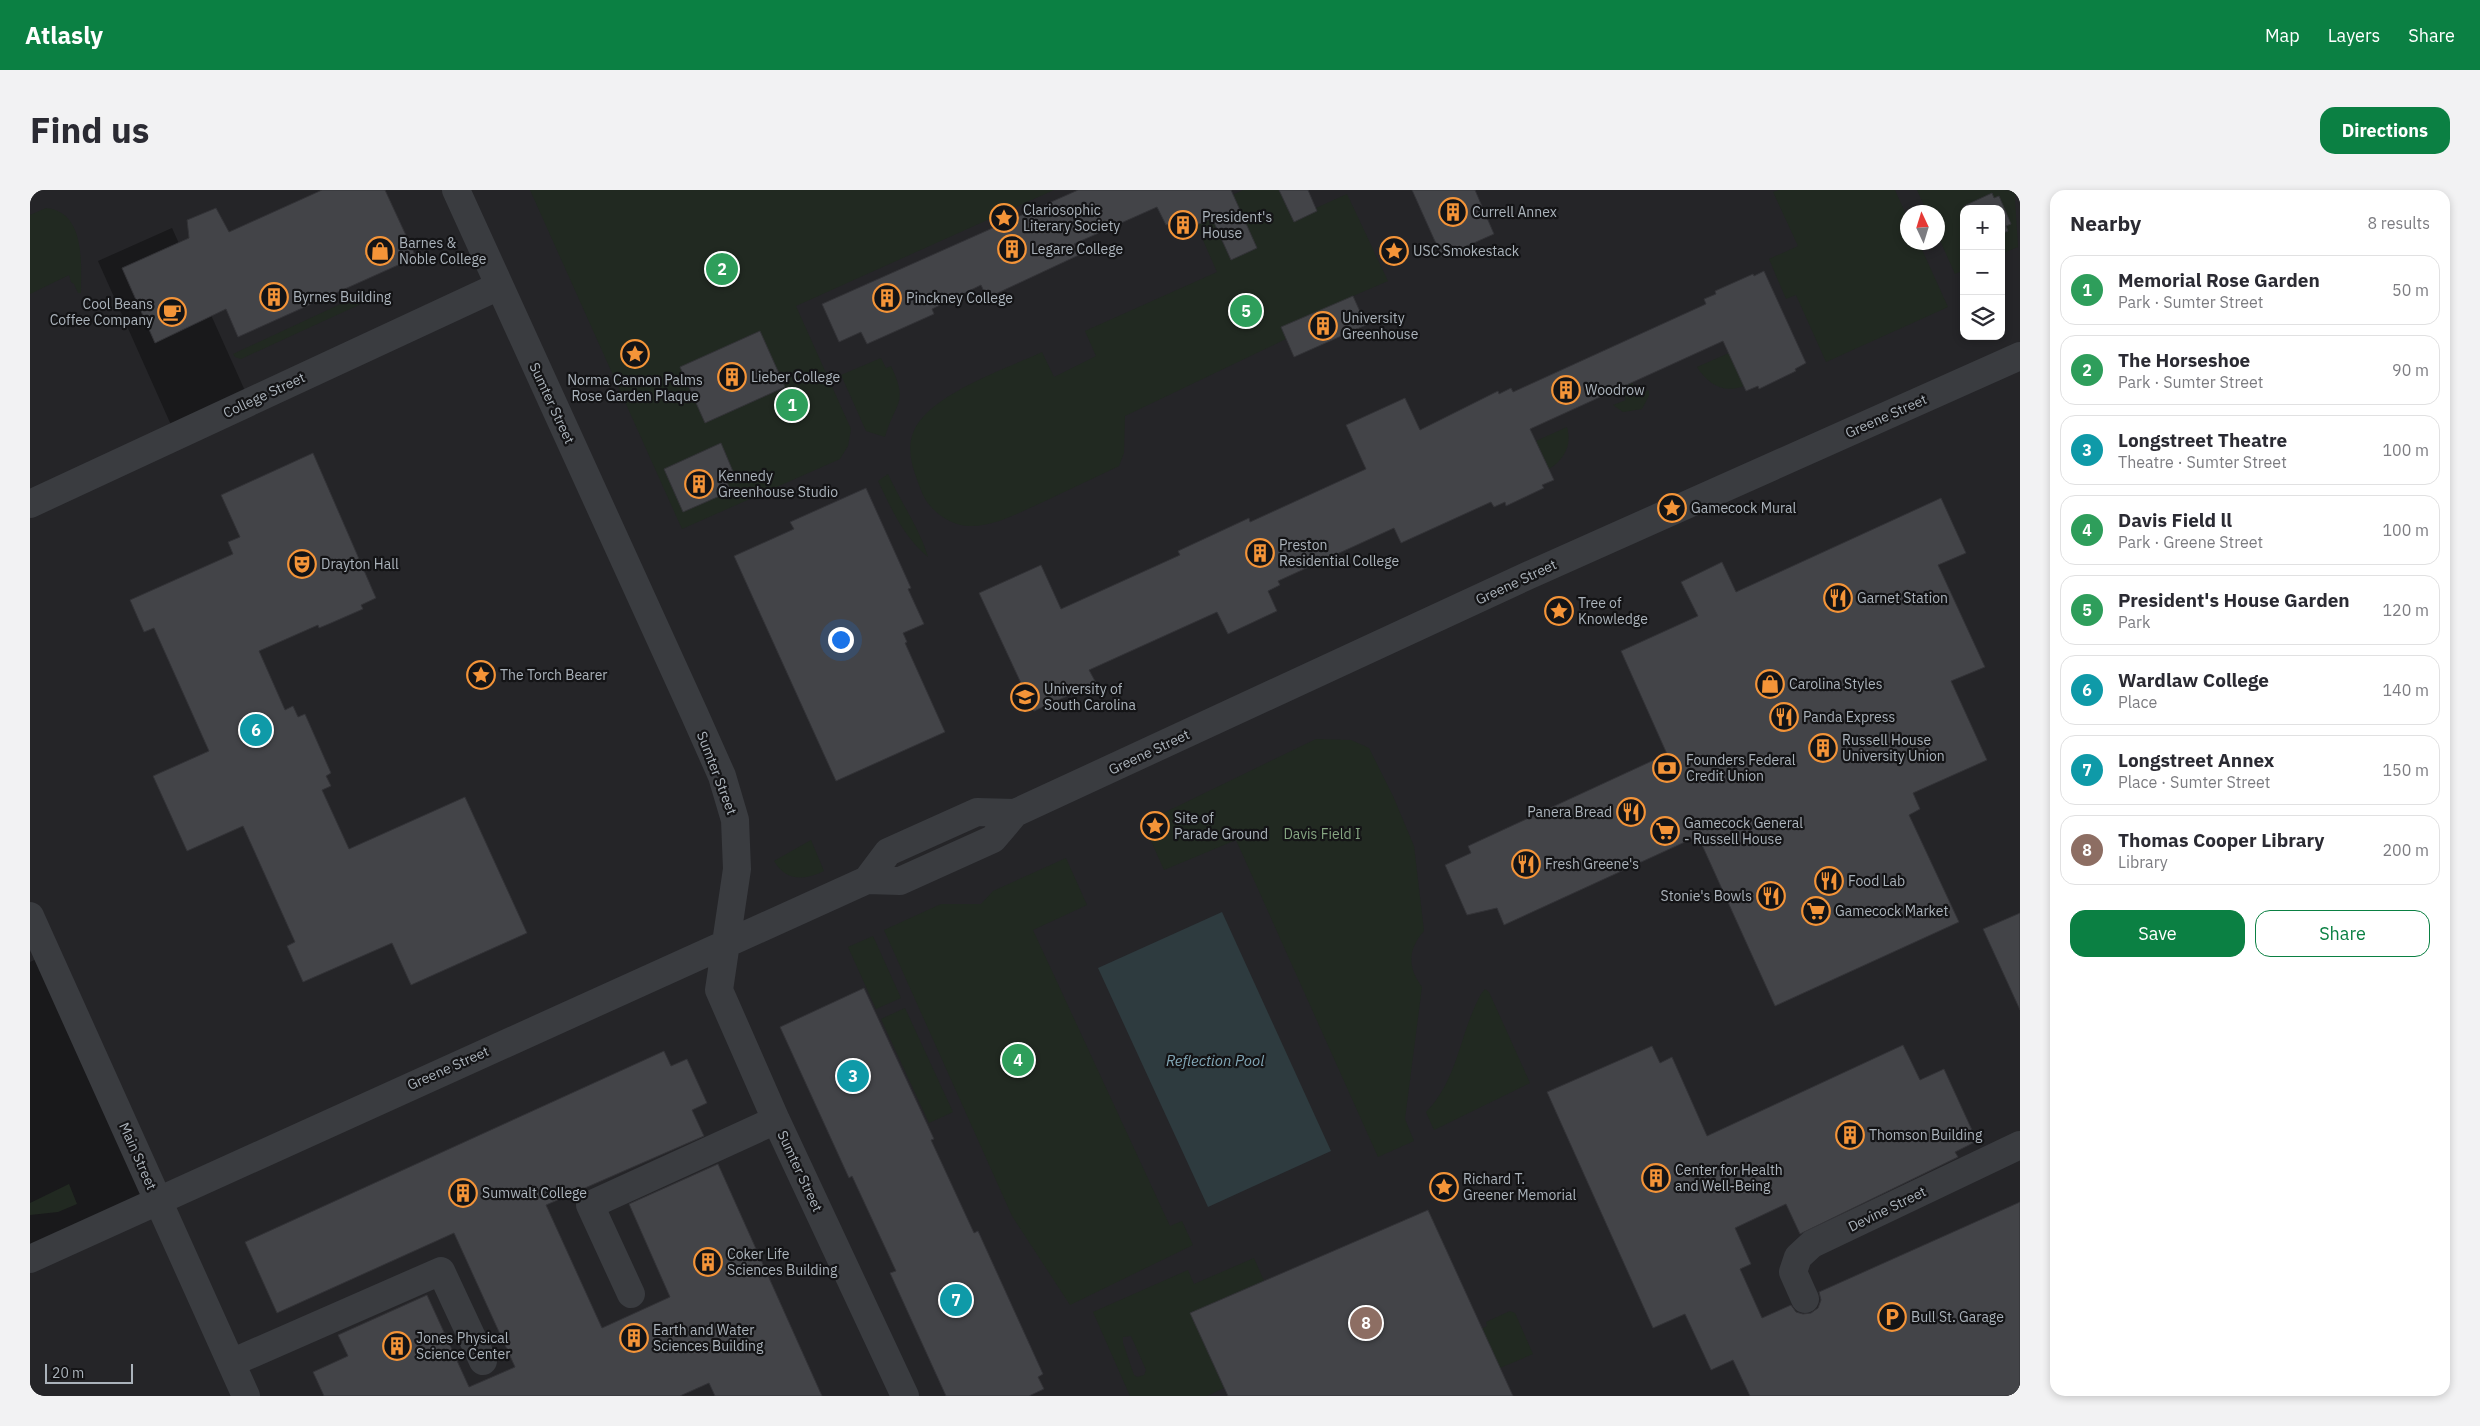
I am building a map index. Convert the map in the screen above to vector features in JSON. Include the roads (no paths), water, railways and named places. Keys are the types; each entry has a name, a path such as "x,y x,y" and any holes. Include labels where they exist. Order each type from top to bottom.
{"street":[{"name":"Sumter Street","path":"456,190 694,713 730,798 735,820 737,869 719,990 776,1120 905,1396"},
{"name":"College Street","path":"30,504 499,286"},
{"name":"Greene Street","path":"30,1259 159,1202 397,1091 867,880 900,880 992,839 1015,813 1527,576 2020,356"},
{"name":"Main Street","path":"30,916 246,1396"},
{"path":"631,1294 590,1205 776,1120"},
{"name":"Devine Street","path":"1805,1299 1793,1272 1798,1256 1812,1244 2020,1145"},
{"path":"231,1363 440,1271 483,1361"}],"water":[{"name":"Reflection Pool","path":"1222,912 1331,1151 1208,1207 1098,968"}],"place":[{"name":"Currell Annex","path":"1453,212"},
{"name":"Clariosophic Literary Society","path":"1004,218"},
{"name":"President's House","path":"1183,225"},
{"name":"Legare College","path":"1012,249"},
{"name":"Barnes & Noble College","path":"380,251"},
{"name":"USC Smokestack","path":"1394,251"},
{"name":"The Horseshoe","path":"722,269"},
{"name":"Byrnes Building","path":"274,297"},
{"name":"Pinckney College","path":"887,298"},
{"name":"President's House Garden","path":"1246,311"},
{"name":"Cool Beans Coffee Company","path":"172,312"},
{"name":"University Greenhouse","path":"1323,326"},
{"name":"Norma Cannon Palms Rose Garden Plaque","path":"635,354"},
{"name":"Lieber College","path":"732,377"},
{"name":"Woodrow","path":"1566,390"},
{"name":"Memorial Rose Garden","path":"792,405"},
{"name":"Kennedy Greenhouse Studio","path":"699,484"},
{"name":"Gamecock Mural","path":"1672,508"},
{"name":"Preston Residential College","path":"1260,553"},
{"name":"Drayton Hall","path":"302,564"},
{"name":"Garnet Station","path":"1838,598"},
{"name":"Tree of Knowledge","path":"1559,611"},
{"name":"The Torch Bearer","path":"481,675"},
{"name":"Carolina Styles","path":"1770,684"},
{"name":"University of South Carolina","path":"1025,697"},
{"name":"Panda Express","path":"1784,717"},
{"name":"Wardlaw College","path":"256,730"},
{"name":"Russell House University Union","path":"1823,748"},
{"name":"Founders Federal Credit Union","path":"1667,768"},
{"name":"Panera Bread","path":"1631,812"},
{"name":"Site of Parade Ground","path":"1155,826"},
{"name":"Gamecock General - Russell House","path":"1665,831"},
{"name":"Fresh Greene's","path":"1526,864"},
{"name":"Food Lab","path":"1829,881"},
{"name":"Stonie's Bowls","path":"1771,896"},
{"name":"Gamecock Market","path":"1816,911"},
{"name":"Davis Field ll","path":"1018,1060"},
{"name":"Longstreet Theatre","path":"853,1076"},
{"name":"Thomson Building","path":"1850,1135"},
{"name":"Center for Health and Well-Being","path":"1656,1178"},
{"name":"Richard T. Greener Memorial","path":"1444,1187"},
{"name":"Sumwalt College","path":"463,1193"},
{"name":"Coker Life Sciences Building","path":"708,1262"},
{"name":"Longstreet Annex","path":"956,1300"},
{"name":"Bull St. Garage","path":"1892,1317"},
{"name":"Thomas Cooper Library","path":"1366,1323"},
{"name":"Earth and Water Sciences Building","path":"634,1338"},
{"name":"Jones Physical Science Center","path":"397,1346"}],"park label":[{"name":"Davis Field I","path":"1322,834"}]}
